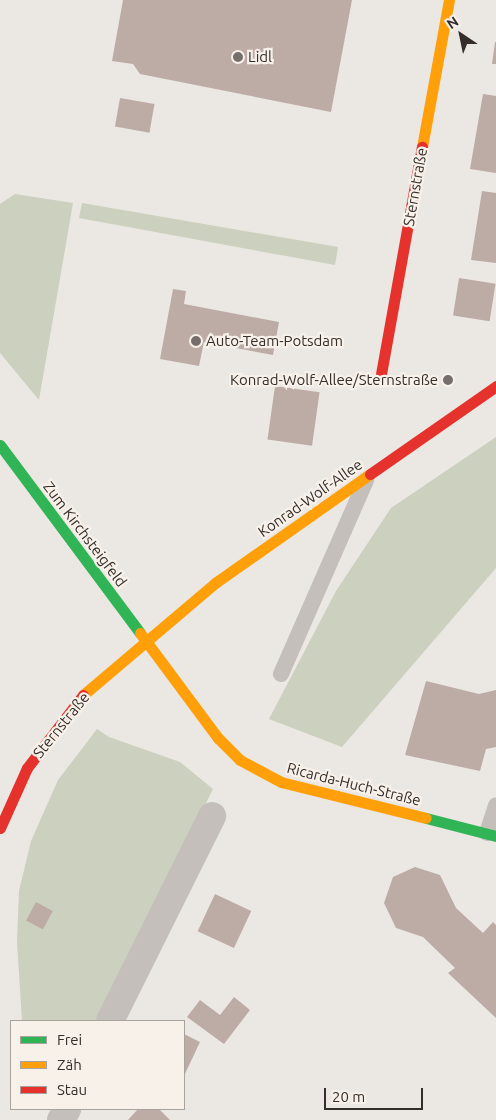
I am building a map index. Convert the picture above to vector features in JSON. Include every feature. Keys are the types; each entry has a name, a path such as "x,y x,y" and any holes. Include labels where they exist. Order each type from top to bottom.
{"street":[{"name":"Sternstraße","path":"381,374 449,0"},
{"name":"Konrad-Wolf-Allee","path":"146,641 215,583 496,386"},
{"name":"Zum Kirchsteigfeld","path":"0,444 146,641"},
{"name":"Sternstraße","path":"0,828 27,768 79,701 146,641"},
{"name":"Ricarda-Huch-Straße","path":"146,641 218,738 240,760 267,776 492,835"},
{"path":"110,1020 212,816"}],"lane":[{"path":"281,674 368,476"},
{"path":"492,835 496,805"}],"green space":[{"path":"15,194 73,203 39,400 0,353 0,204"},
{"path":"82,203 338,247 335,265 79,218"},
{"path":"496,437 496,568 342,747 269,719 336,591 391,508"},
{"path":"97,729 109,737 180,762 213,789 99,1020 22,1020 17,942 19,891 31,841 58,780"}],"building":[{"name":"Lidl","path":"123,0 352,0 331,112 140,74 133,64 112,61"},
{"path":"495,42 496,64 492,64"},
{"path":"483,94 496,96 496,173 470,169"},
{"path":"120,98 154,104 149,133 115,127"},
{"path":"482,191 496,193 496,263 471,260"},
{"path":"459,278 496,284 490,321 453,316"},
{"path":"173,289 186,291 184,304 279,322 273,355 204,342 199,366 160,359"},
{"path":"275,386 320,392 312,446 267,439"},
{"path":"426,681 479,694 496,690 496,747 486,749 480,771 405,755"},
{"path":"415,867 440,875 456,908 483,933 493,922 496,925 496,1018 448,973 455,968 423,937 396,928 384,903 393,877"},
{"path":"215,894 251,911 234,948 198,931"},
{"path":"36,902 53,911 43,929 26,921"},
{"path":"234,997 250,1010 224,1044 187,1017 200,1000 220,1015"},
{"path":"185,1034 200,1042 185,1074"},
{"path":"137,1110 160,1110 170,1120 128,1120"}],"traffic: fast":[{"path":"0,445 140,633"},
{"path":"426,818 496,836"}],"traffic: slow":[{"path":"422,147 449,0"},
{"path":"83,695 215,583 370,474"},
{"path":"140,633 218,738 240,760 281,782 426,818"}],"traffic: jam":[{"path":"381,374 422,147"},
{"path":"370,474 496,386"},
{"path":"0,828 27,768 83,695"}],"place":[{"name":"Lidl","path":"238,57"},
{"name":"Auto-Team-Potsdam","path":"196,341"},
{"name":"Konrad-Wolf-Allee/Sternstraße","path":"448,380"}]}
